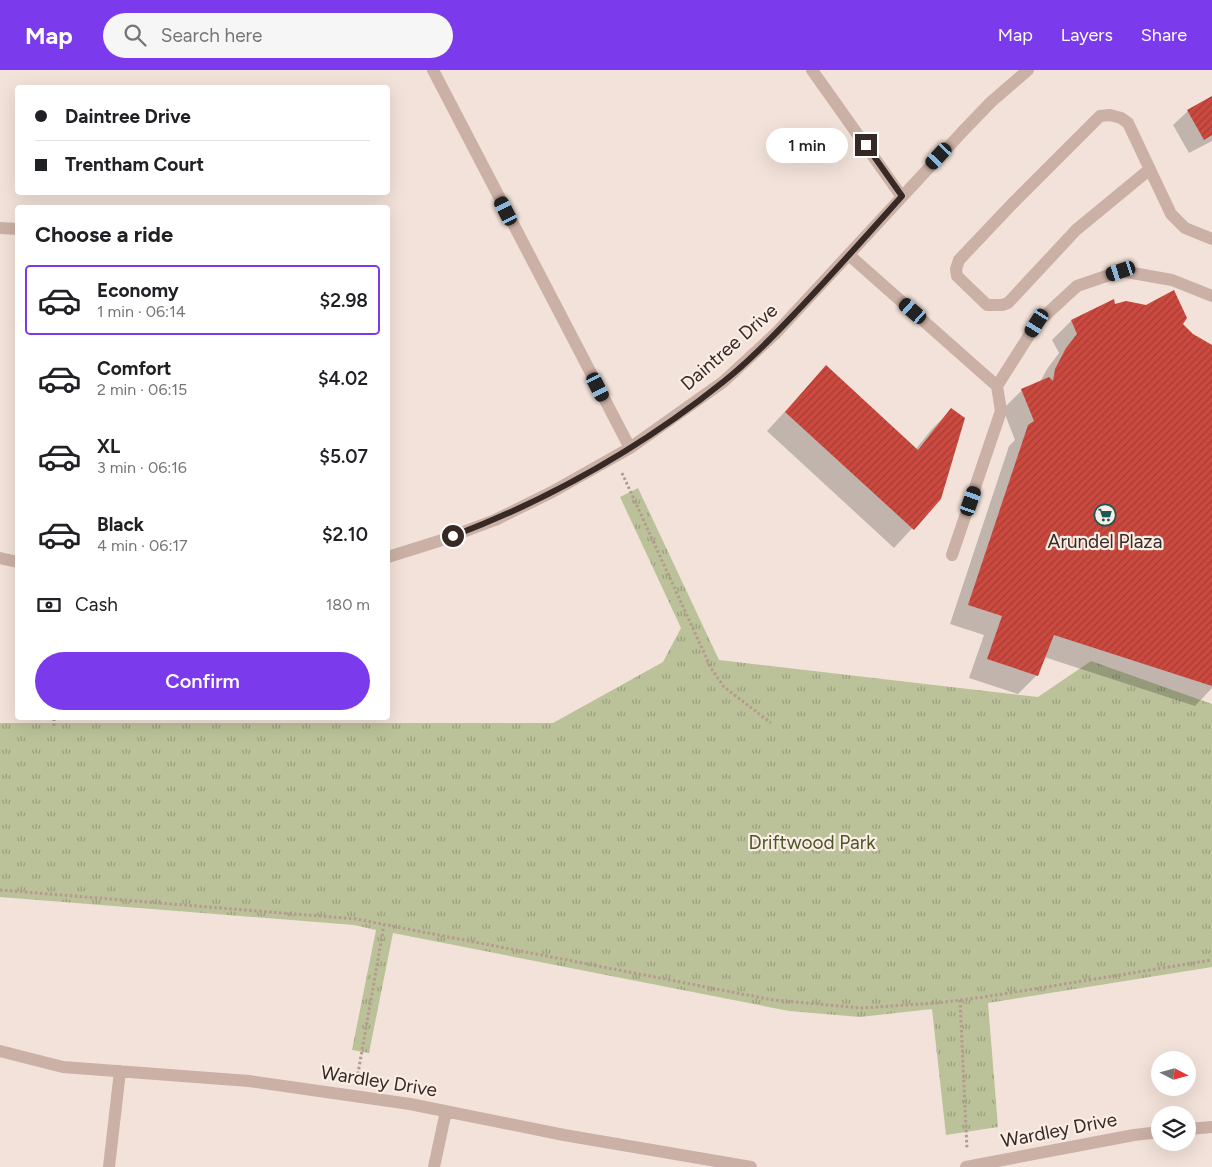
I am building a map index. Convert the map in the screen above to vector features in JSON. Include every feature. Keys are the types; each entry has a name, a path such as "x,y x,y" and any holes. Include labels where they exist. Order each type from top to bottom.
{"street":[{"path":"433,70 630,448"},
{"path":"812,70 902,196"},
{"name":"Daintree Drive","path":"390,555 439,541 495,520 552,492 630,448 723,382 776,333 991,102 1028,70"},
{"path":"1150,169 1076,230 1008,303 1002,306 987,305 957,276 956,269 959,260 1100,116 1110,115 1128,123 1150,169 1170,214 1186,228 1212,239"},
{"path":"0,228 15,229"},
{"path":"849,255 997,386 1001,411 952,555"},
{"path":"997,386 1037,323 1077,286 1121,271 1172,280 1212,296"},
{"path":"0,558 15,561"},
{"name":"Wardley Drive","path":"0,1051 63,1067 249,1081 354,1096 751,1167"},
{"path":"110,1167 120,1072"},
{"path":"434,1167 446,1111"},
{"path":"1196,1128 1212,1127"},
{"name":"Wardley Drive","path":"967,1167 1151,1133"}],"path":[{"path":"615,456 711,668 724,687 771,723"},
{"path":"54,720 54,726"},
{"path":"0,890 356,919 773,1000 862,1008 960,1000 1212,960"},
{"path":"354,1096 384,925"},
{"path":"960,1000 967,1167"}],"green space":[{"name":"Driftwood Park","path":"638,488 719,660 1038,697 1091,661 1212,704 1212,967 988,1003 998,1127 946,1135 932,1009 860,1017 789,1011 393,933 369,1053 352,1050 376,930 354,925 0,897 0,723 553,723 663,662 681,628 620,497"}],"building":[{"path":"1212,96 1212,135 1204,140 1187,110"},
{"name":"Arundel Plaza","path":"1174,290 1187,318 1183,324 1193,334 1212,345 1212,686 1054,635 1038,676 987,659 1002,616 968,605 1028,425 1034,421 1021,389 1049,377 1053,381 1055,369 1066,348 1077,334 1071,320 1114,299 1115,304 1126,301 1146,305"},
{"path":"826,365 918,450 951,408 965,418 941,499 914,530 785,412"}],"place":[{"name":"Arundel Plaza","path":"1105,515"}],"route":[{"path":"453,536 495,520 552,492 630,448 723,382 776,333 902,196 866,145"}]}
